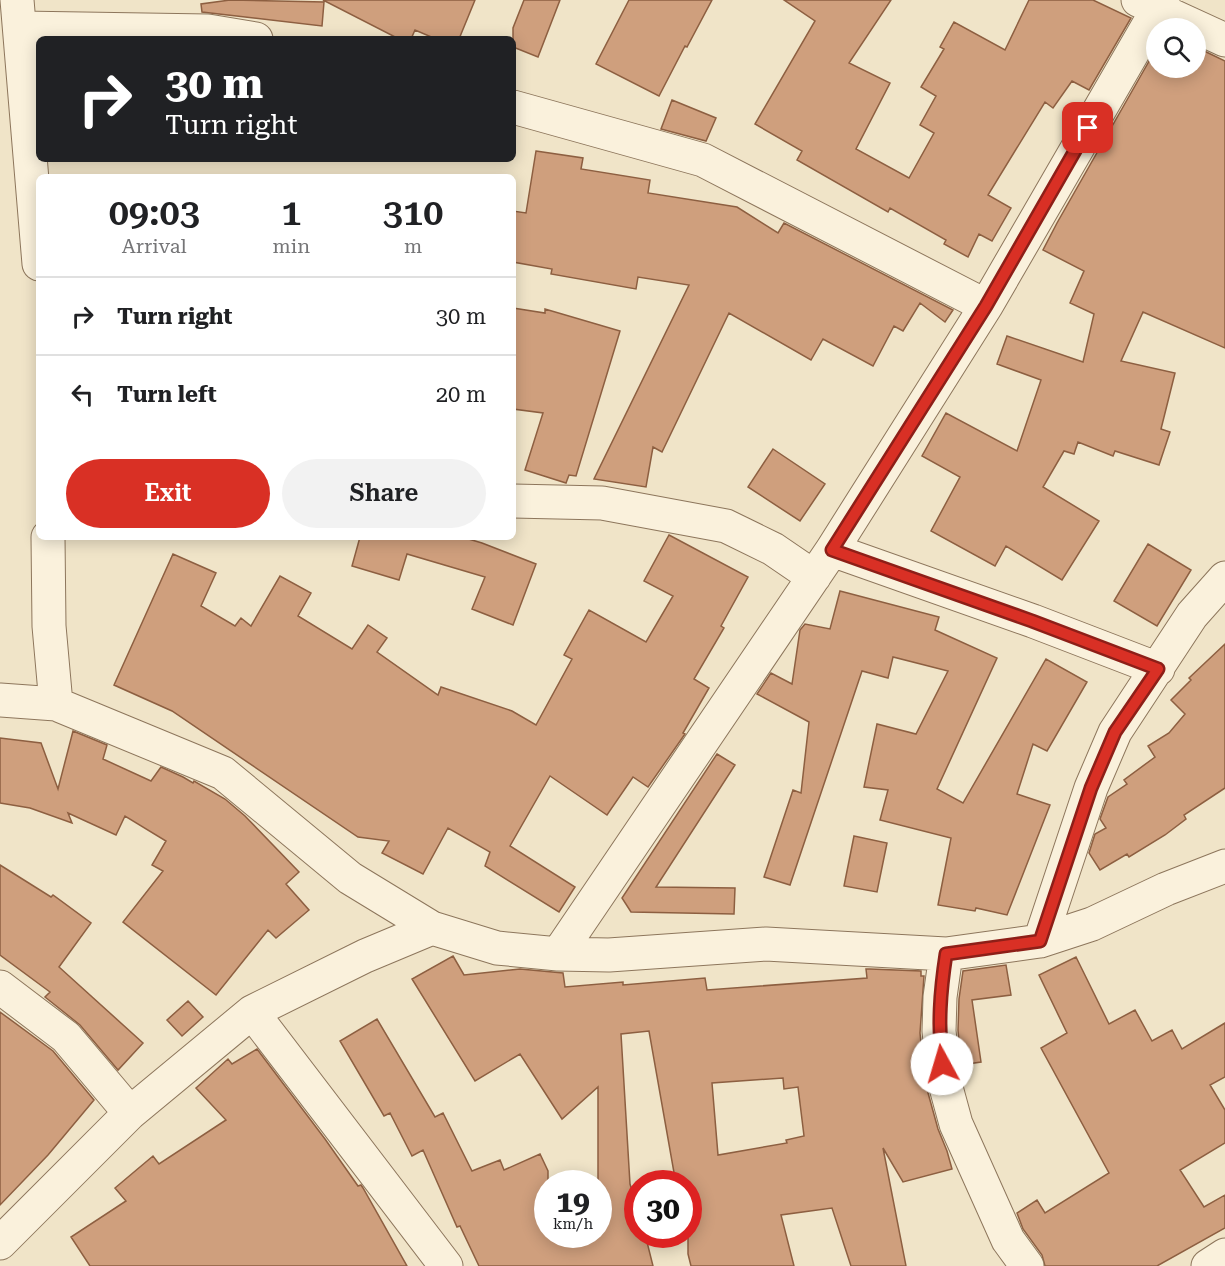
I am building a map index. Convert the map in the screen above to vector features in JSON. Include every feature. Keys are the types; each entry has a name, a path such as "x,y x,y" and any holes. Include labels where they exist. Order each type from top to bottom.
{"street":[{"path":"558,954 832,550 986,306 1152,3 1225,40"},
{"path":"36,226 19,14 208,31 238,36"},
{"path":"516,108 703,160 986,306"},
{"path":"516,501 602,503 726,526 773,549 814,577"},
{"path":"48,540 49,626 56,704"},
{"path":"832,550 1032,621 1158,669"},
{"path":"1040,941 1091,788 1115,732 1192,615 1225,578"},
{"path":"0,700 56,704 223,773 350,878 432,928 497,948 558,954 609,955 766,944 946,954 1040,941 1092,924 1166,889 1225,866"},
{"path":"0,1243 130,1113 252,1012 365,956 432,928"},
{"path":"946,954 940,996 939,1031 944,1080 957,1124 1008,1240 1027,1266"},
{"path":"0,987 66,1037 130,1113"},
{"path":"252,1012 446,1266"},
{"path":"1208,1266 1225,1255"}],"building":[{"path":"230,0 324,2 322,26 202,12 201,4"},
{"path":"323,0 475,0 460,36 429,36 415,30 412,36 393,36"},
{"path":"524,0 560,0 538,57 516,48 513,28"},
{"path":"629,0 712,0 659,96 596,64"},
{"path":"784,0 891,0 849,63 890,83 856,149 909,178 934,133 920,125 936,96 921,87 944,49 940,47 954,22 1005,50 1029,0 1093,0 1131,18 1089,90 1072,81 1053,108 1045,102 988,195 1011,208 992,241 979,234 968,257 944,244 946,240 890,208 888,212 797,160 802,151 755,124 815,21"},
{"path":"1206,52 1225,61 1225,348 1143,312 1121,361 1175,373 1161,429 1170,432 1159,465 1115,451 1113,456 1078,442 1074,454 1064,451 1043,487 1099,521 1062,580 1006,546 995,566 931,531 960,477 922,456 946,413 1017,451 1041,380 997,364 1007,336 1083,362 1094,314 1070,303 1084,271 1043,250 1146,67 1146,78 1206,78"},
{"path":"672,100 716,118 706,141 661,129"},
{"path":"536,151 583,158 581,169 650,180 648,193 737,207 778,233 784,223 953,310 945,322 920,303 903,331 894,326 873,366 823,339 811,360 729,313 662,452 653,447 646,487 594,479 689,285 638,277 636,289 551,274 552,269 516,263 516,211 526,213"},
{"path":"516,308 545,313 545,309 620,331 576,476 569,475 566,483 525,470 543,413 516,409"},
{"path":"773,449 825,484 800,521 748,487"},
{"path":"669,535 748,577 721,626 724,628 694,679 709,688 683,733 685,734 648,787 633,777 607,815 550,776 510,846 575,887 559,912 485,866 490,852 448,828 423,874 382,853 389,841 358,837 172,711 114,685 173,554 216,573 201,606 235,626 241,618 251,626 280,576 311,593 298,616 352,649 368,625 387,638 377,652 438,695 441,687 512,711 536,725 572,659 564,655 589,610 646,642 673,596 644,581"},
{"path":"359,540 472,540 536,564 513,625 472,609 485,577 407,554 399,580 352,566"},
{"path":"1148,544 1191,570 1157,626 1114,601"},
{"path":"840,591 939,617 935,630 997,658 937,789 963,803 1046,659 1087,682 1047,751 1033,744 1017,794 1050,805 1007,915 976,908 975,911 938,905 951,838 880,820 888,790 864,787 877,724 916,734 948,671 893,657 888,678 862,671 790,885 764,877 793,790 801,793 809,722 757,694 771,673 792,684 800,630 805,624 830,629"},
{"path":"1225,644 1225,788 1184,815 1186,819 1165,835 1129,857 1127,854 1100,870 1089,853 1095,834 1106,828 1100,819 1108,797 1127,784 1124,780 1155,757 1148,746 1169,733 1185,714 1171,700 1191,680 1189,678"},
{"path":"73,731 107,745 103,759 151,781 161,767 193,783 194,781 225,799 245,816 299,872 286,884 309,910 276,938 268,930 216,995 123,922 163,871 152,865 166,841 125,816 116,835 68,813 72,823 30,808 0,803 0,738 41,743 58,789"},
{"path":"717,754 735,765 656,887 735,888 734,914 631,912 622,898"},
{"path":"854,836 887,843 877,892 844,886"},
{"path":"0,865 51,897 53,895 91,923 59,967 143,1043 118,1070 80,1025 45,997 50,992 0,955"},
{"path":"453,956 464,975 520,969 563,973 565,987 705,978 707,990 867,978 866,969 921,971 921,976 924,976 920,1033 925,1082 952,1169 903,1182 883,1148 906,1266 851,1266 832,1208 781,1215 794,1266 691,1266 688,1248 702,1248 702,1170 674,1170 649,1031 621,1034 629,1170 624,1170 624,1248 648,1248 653,1266 479,1266 460,1226 457,1227 423,1150 412,1156 390,1113 384,1116 340,1041 377,1019 435,1117 443,1113 472,1171 500,1160 504,1170 540,1154 548,1170 534,1170 534,1248 612,1248 612,1170 598,1170 598,1087 562,1119 520,1054 475,1081 412,979","holes":["783,1078 784,1089 798,1087 804,1136 786,1140 787,1143 718,1155 712,1083"]},
{"path":"1076,957 1109,1024 1135,1010 1152,1041 1172,1030 1182,1049 1225,1023 1225,1077 1210,1085 1225,1110 1225,1143 1180,1170 1204,1207 1225,1195 1225,1228 1157,1266 1045,1266 1042,1255 1023,1229 1017,1213 1037,1200 1045,1213 1109,1173 1041,1048 1067,1033 1039,975"},
{"path":"1006,965 1011,995 972,1000 981,1062 961,1065 958,1030 963,971"},
{"path":"188,1001 203,1017 182,1036 167,1020"},
{"path":"0,1012 53,1051 94,1100 48,1155 0,1205"},
{"path":"257,1049 358,1186 361,1185 407,1266 90,1266 71,1237 126,1201 115,1188 153,1156 159,1164 226,1120 196,1088 228,1059 232,1064"}],"route":[{"path":"942,1064 939,1031 940,996 946,954 1040,941 1091,788 1115,732 1158,669 1032,621 832,550 986,306 1088,128"}]}
